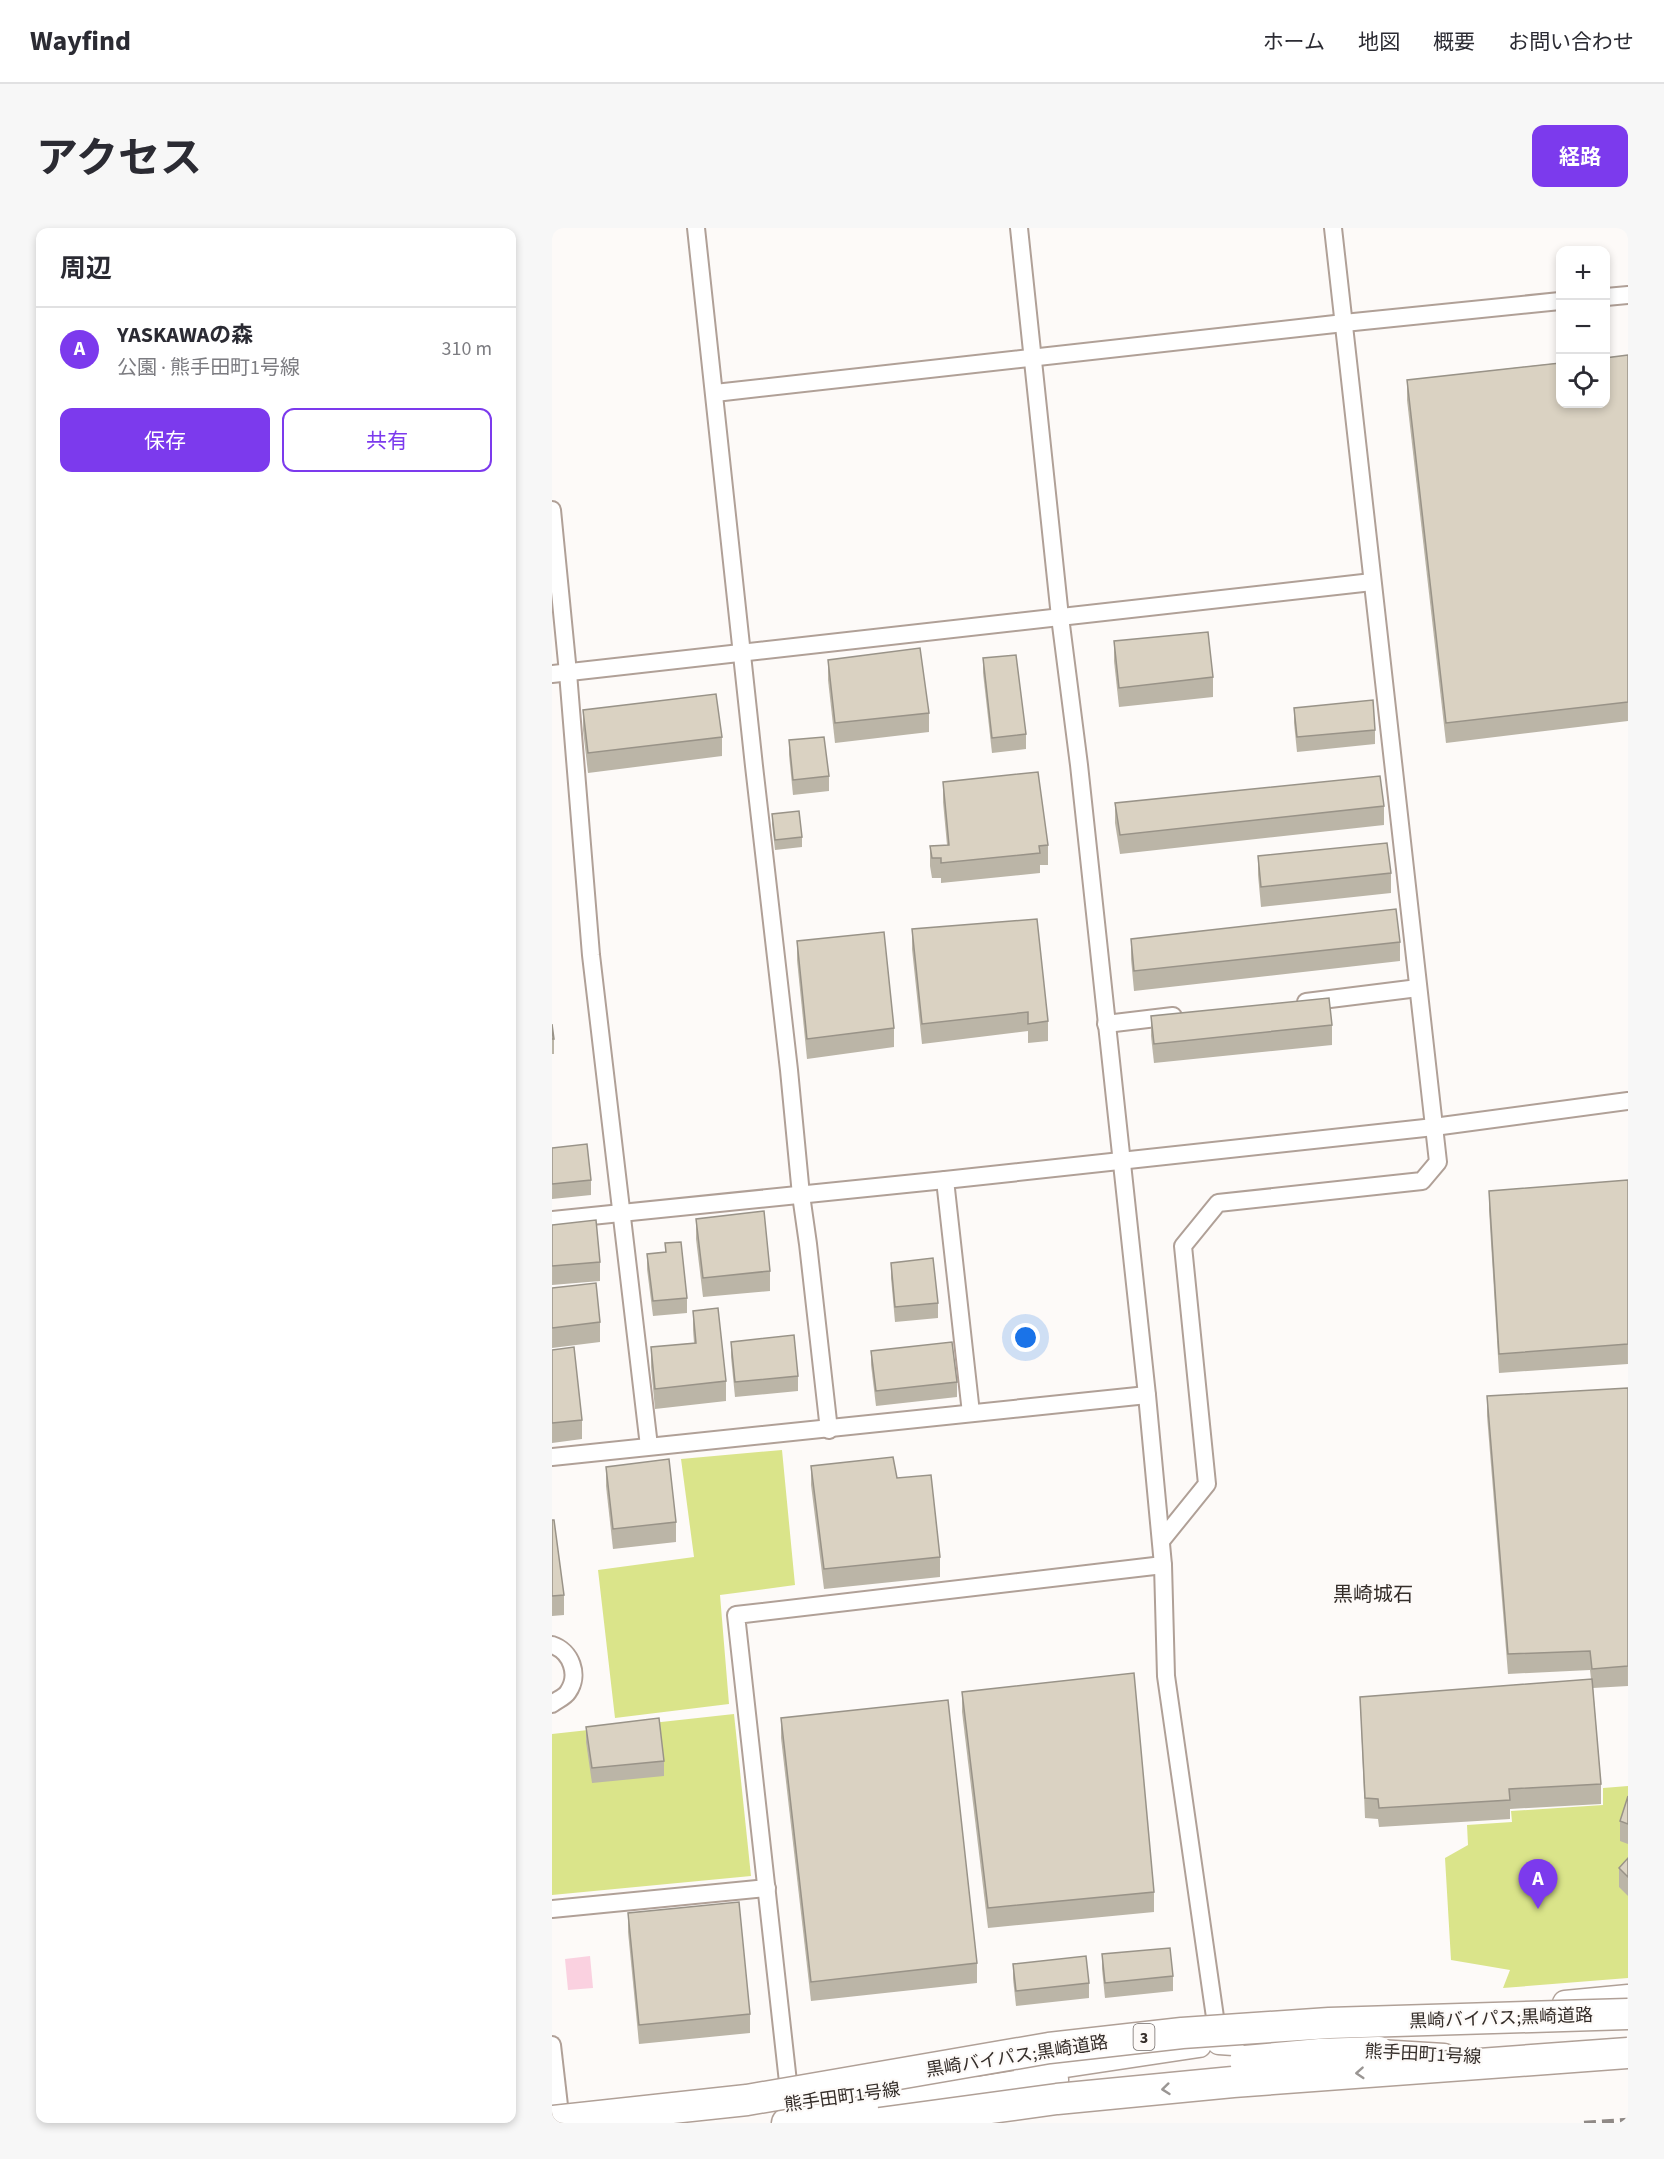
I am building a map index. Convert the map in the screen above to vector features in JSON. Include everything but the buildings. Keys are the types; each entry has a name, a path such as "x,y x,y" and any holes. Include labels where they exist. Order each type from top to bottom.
{"highway":[{"name":"黒崎バイパス;黒崎道路","path":"552,2121 747,2100 1049,2048 1182,2033 1329,2023 1628,2013"},
{"path":"747,2100 1044,2064 1305,2038 1401,2038 1628,2023"},
{"path":"789,2114 1053,2080 1320,2054 1443,2050 1628,2039"},
{"path":"880,2123 1057,2099 1233,2082 1628,2055"}],"street":[{"path":"696,228 741,654 829,1430"},
{"path":"1019,228 1147,1395 1163,1565 1166,1676 1219,2042"},
{"path":"1161,1541 1208,1484 1182,1246 1218,1203 1422,1181 1438,1162 1333,228"},
{"path":"1610,297 1628,295"},
{"path":"715,393 1034,359 1344,322 1556,301"},
{"path":"552,510 560,674 649,1446"},
{"path":"560,674 1372,582"},
{"path":"1293,1004 1418,988"},
{"path":"1106,1024 1188,1015"},
{"path":"552,1220 945,1180 1434,1126 1628,1101"},
{"path":"945,1180 971,1413"},
{"path":"552,1457 829,1430 1147,1395"},
{"path":"789,2114 767,1888 736,1615 1163,1565"},
{"path":"552,1645 557,1646 569,1657 575,1676 568,1694 552,1704"},
{"path":"552,1909 767,1888"},
{"name":"熊手田町1号線","path":"607,2123 789,2114 1219,2042 1628,1997"},
{"name":"熊手田町1号線","path":"1219,2042 1464,2057 1628,2055"},
{"path":"552,2045 561,2123"}],"green space":[{"path":"782,1450 795,1585 720,1595 729,1704 615,1718 598,1570 694,1557 681,1459"},
{"path":"734,1714 751,1876 552,1895 552,1734"},
{"path":"1628,1786 1628,1978 1503,1988 1510,1970 1451,1960 1445,1858 1468,1845 1467,1825 1512,1822 1511,1811 1603,1805 1603,1788"}],"shaded area":[{"path":"590,1956 593,1988 568,1990 565,1959"}],"railway":[{"path":"1584,2123 1628,2120"}],"place":[{"name":"YASKAWAの森","path":"1538,1909"}],"district":[{"name":"黒崎城石","path":"1373,1594"}]}
